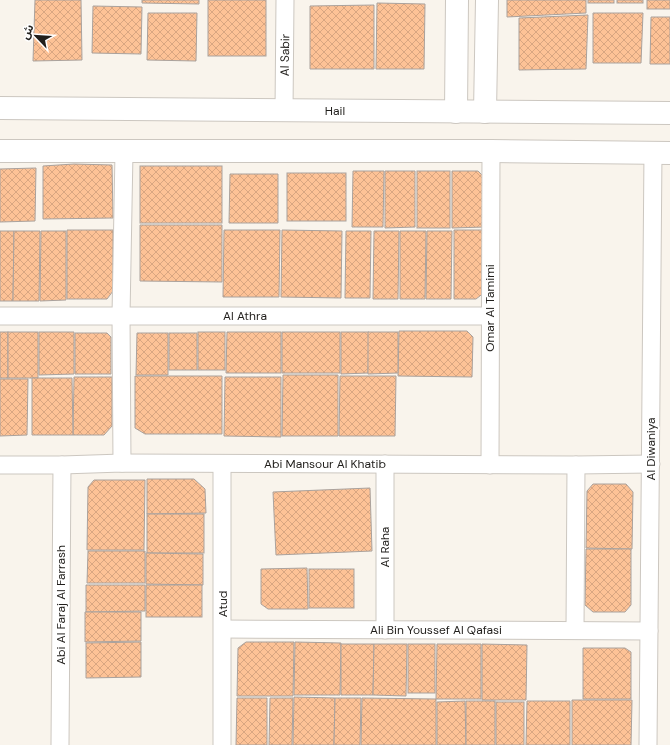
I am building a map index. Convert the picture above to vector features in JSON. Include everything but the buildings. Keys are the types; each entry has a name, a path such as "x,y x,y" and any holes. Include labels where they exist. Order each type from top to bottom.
{"street":[{"name":"Al Sabir","path":"284,111 285,0"},
{"path":"456,112 457,0"},
{"path":"485,112 487,0"},
{"name":"Hail","path":"0,108 670,114"},
{"path":"0,151 662,152"},
{"name":"Omar Al Tamimi","path":"490,465 491,151"},
{"path":"122,463 121,316 124,152"},
{"name":"Al Diwaniya","path":"648,745 651,464 662,152"},
{"name":"Al Athra","path":"0,316 490,316"},
{"name":"Abi Mansour Al Khatib","path":"0,464 651,464"},
{"name":"Atud","path":"222,464 222,745"},
{"name":"Al Raha","path":"385,464 385,630"},
{"name":"Abi Al Faraj Al Farrash","path":"60,745 62,465"},
{"path":"575,630 576,465"},
{"name":"Ali Bin Youssef Al Qafasi","path":"223,630 649,631"}]}
